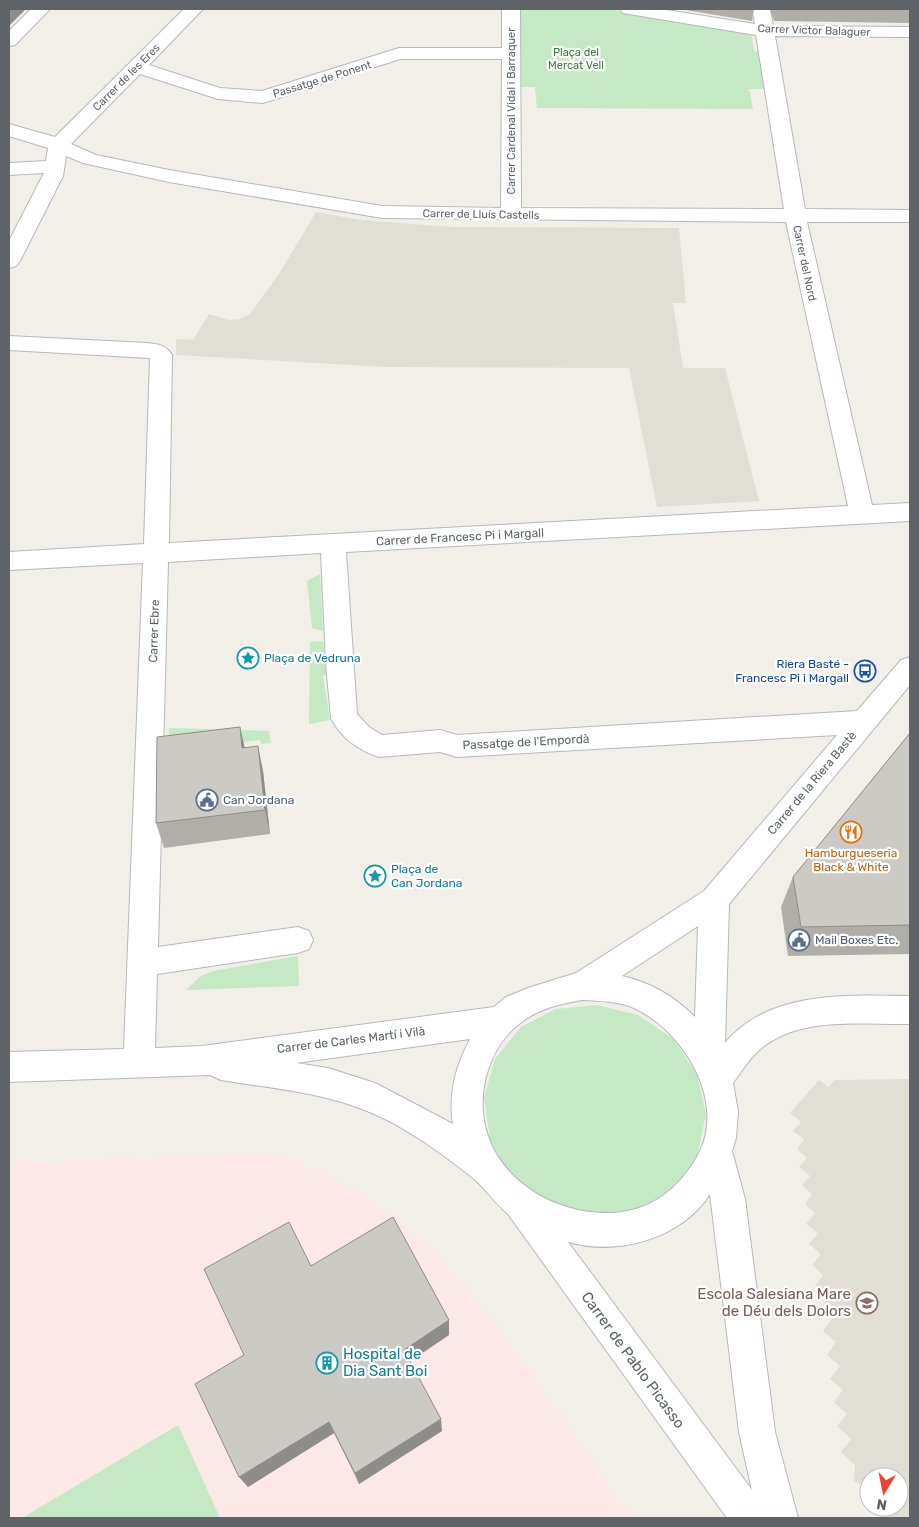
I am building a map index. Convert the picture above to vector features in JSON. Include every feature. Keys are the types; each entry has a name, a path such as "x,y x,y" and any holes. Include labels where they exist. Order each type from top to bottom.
{"street":[{"path":"9,41 41,9"},
{"name":"Carrer de les Eres","path":"57,156 137,67 194,9"},
{"name":"Carrer Cardenal Vidal i Barraquer","path":"511,9 511,214"},
{"name":"Carrer Victor Balaguer","path":"629,9 765,31 910,32"},
{"name":"Carrer del Nord","path":"761,9 795,214 862,515"},
{"name":"Passatge de Ponent","path":"137,67 218,93 264,97 399,54 510,53"},
{"name":"Carrer de Lluís Castells","path":"9,130 40,138 57,156 90,159 169,176 382,212 910,216"},
{"path":"9,169 57,156 52,176 9,261"},
{"name":"Carrer Ebre","path":"9,343 155,350 161,355 157,553 139,1062"},
{"name":"Carrer de Francesc Pi i Margall","path":"9,561 910,512"},
{"name":"Passatge de l'Empordà","path":"333,544 339,664 344,718 359,736 379,746 440,741 457,746 864,722"},
{"name":"Carrer de la Riera Bastè","path":"582,986 714,900 910,667"},
{"path":"713,1068 714,900"},
{"path":"142,963 298,940"},
{"path":"582,986 612,987 650,1000 685,1025 713,1068 722,1096 722,1136 708,1174 680,1205 642,1225 599,1232 556,1223 516,1201 487,1169 470,1131 467,1090 477,1054 500,1020 525,1004 554,991 582,986"},
{"path":"713,1068 750,1038 771,1025 806,1014 843,1011 910,1010"},
{"name":"Carrer de Carles Martí i Vilà","path":"9,1067 202,1061 500,1020"},
{"name":"Carrer de Carles Martí i Vilà","path":"202,1061 328,1083 375,1098 436,1131 487,1169"},
{"path":"716,1151 728,1199 757,1432 779,1518"},
{"name":"Carrer de Pablo Picasso","path":"516,1201 750,1518"}],"shaded area":[{"path":"316,212 361,220 452,227 679,228 686,303 673,303 683,368 725,368 759,501 657,507 629,368 389,367 176,355 176,339 193,340 209,314 229,320 239,319 250,314 279,274"},
{"name":"Escola Salesiana Mare de Déu dels Dolors","path":"910,1079 910,1518 881,1518 909,1517 909,1467 859,1467 859,1484 854,1482 855,1465 841,1452 851,1439 837,1426 847,1414 834,1402 843,1390 830,1379 840,1366 827,1355 836,1342 823,1331 832,1319 820,1308 828,1297 815,1286 823,1275 812,1265 821,1254 809,1244 818,1233 806,1224 815,1213 805,1204 812,1194 802,1185 810,1176 799,1167 807,1158 797,1149 804,1139 793,1131 801,1122 790,1113 819,1080 828,1087 835,1080"},
{"path":"276,1154 313,1169 318,1166 351,1190 356,1188 390,1215 394,1214 425,1246 431,1244 457,1280 463,1279 488,1319 494,1318 520,1363 526,1363 553,1408 560,1408 584,1454 591,1454 618,1505 624,1505 631,1518 9,1518 9,1165 16,1165 20,1160 59,1164 63,1159 106,1161 109,1156 154,1161 158,1155"}],"green space":[{"name":"Plaça del Mercat Vell","path":"517,9 608,9 751,32 754,51 759,52 765,89 749,89 753,109 537,108 535,87 518,87"},
{"path":"320,574 323,631 312,628 307,581"},
{"path":"323,641 327,674 323,676 330,720 309,724 310,642"},
{"path":"169,728 269,731 271,743 261,744 260,740 179,750 168,758"},
{"path":"298,956 299,986 186,990 201,976 213,971"},
{"path":"597,1005 638,1015 673,1039 697,1074 706,1115 697,1156 673,1190 636,1211 591,1217 548,1204 511,1177 490,1139 484,1098 495,1059 521,1027 556,1009"},
{"path":"178,1425 220,1518 22,1518"}],"building":[{"path":"240,727 242,748 258,746 265,810 156,823 157,737"},
{"path":"910,733 910,925 801,927 793,877"},
{"name":"Hospital de Dia Sant Boi","path":"393,1217 449,1320 404,1350 441,1419 355,1473 329,1422 239,1477 195,1384 244,1355 204,1269 289,1222 311,1266"}],"place":[{"name":"Plaça de Vedruna","path":"248,658"},
{"name":"Riera Basté - Francesc Pi i Margall","path":"865,671"},
{"name":"Can Jordana","path":"207,800"},
{"name":"Hamburgueseria Black & White","path":"851,832"},
{"name":"Plaça de Can Jordana","path":"375,876"},
{"name":"Mail Boxes Etc.","path":"799,940"},
{"name":"Escola Salesiana Mare de Déu dels Dolors","path":"867,1303"},
{"name":"Hospital de Dia Sant Boi","path":"327,1363"}]}
